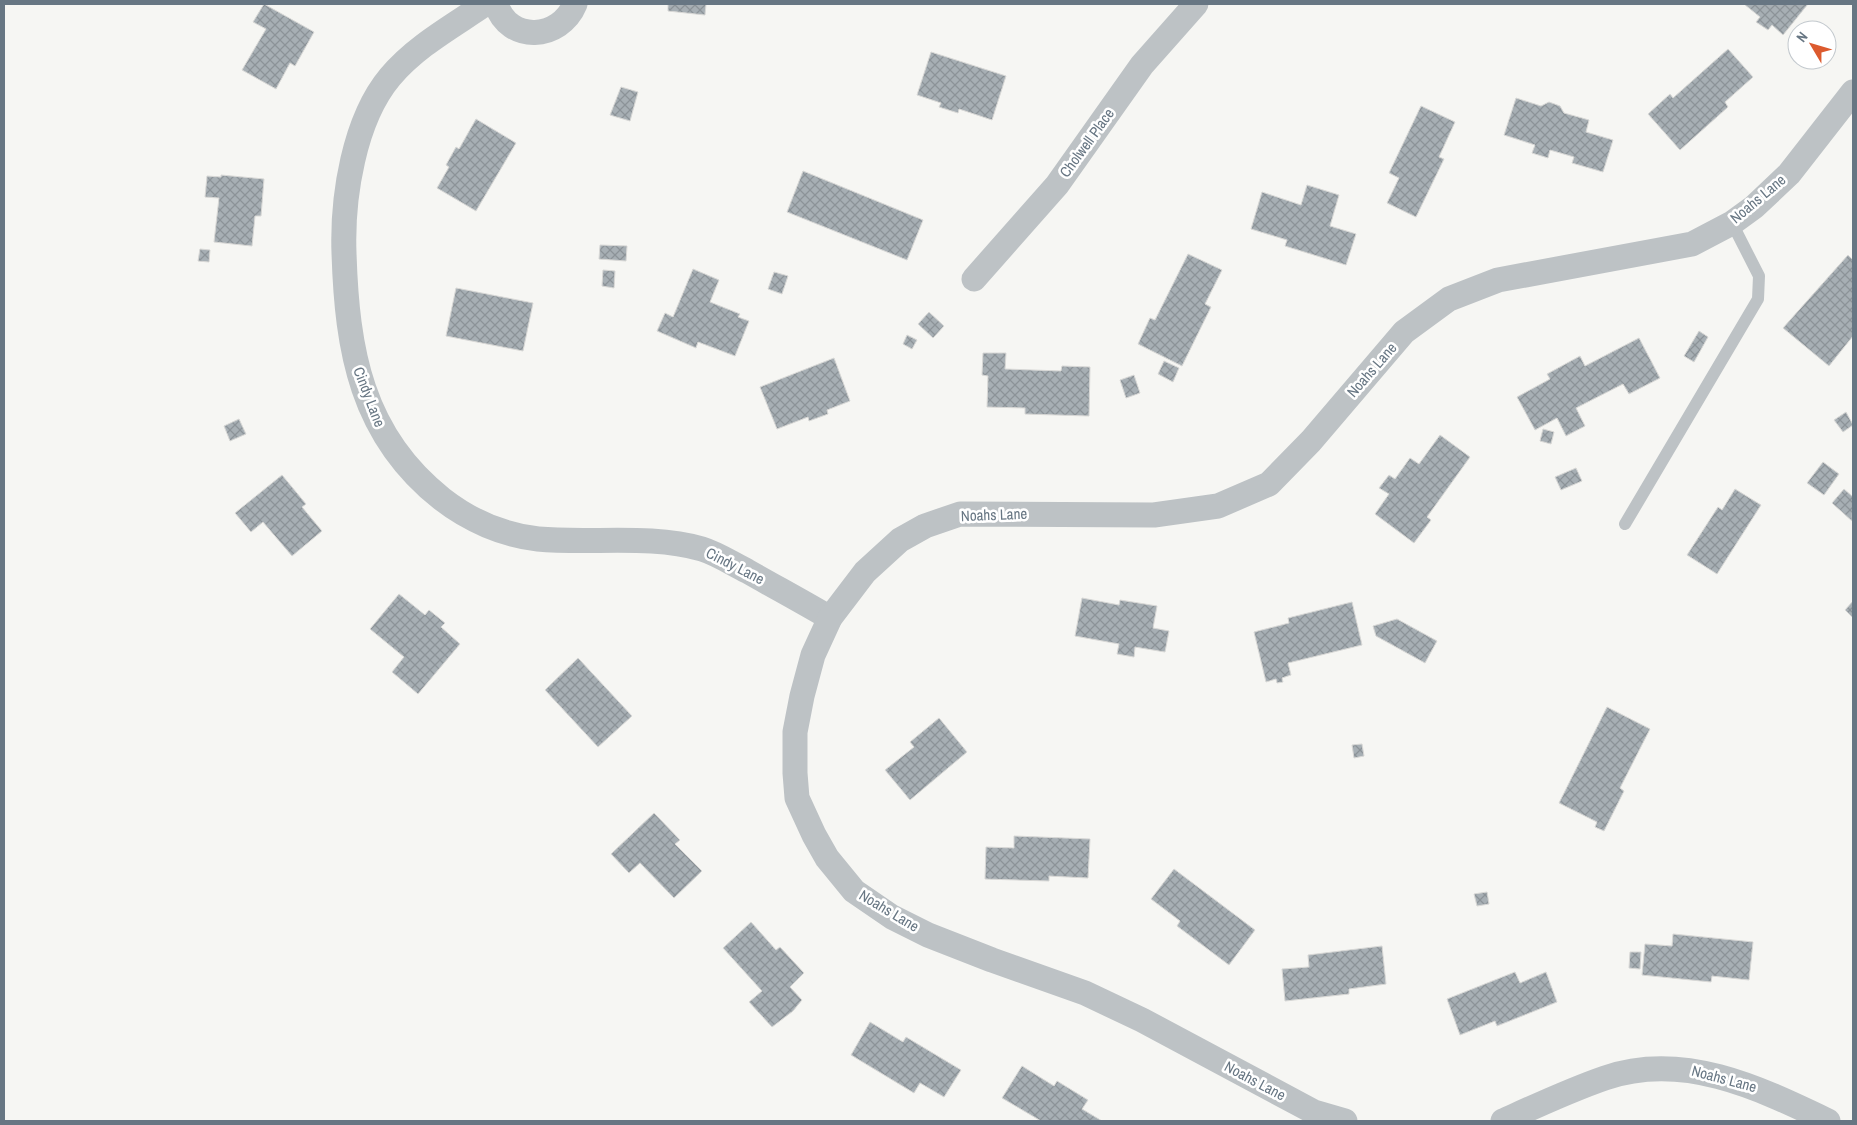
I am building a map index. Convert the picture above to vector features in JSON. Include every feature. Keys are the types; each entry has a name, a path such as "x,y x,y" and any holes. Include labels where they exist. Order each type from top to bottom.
{"street":[{"name":"Cindy Lane","path":"485,4 421,47 391,75 373,100 359,138 349,183 344,240 345,287 349,332 357,366 373,414 385,438 407,468 436,494 458,511 485,524 508,533 534,538 567,541 664,542 703,549 830,618"},
{"path":"496,4 508,23 520,30 534,33 549,31 561,24 571,13 575,4"},
{"name":"Cholwell Place","path":"974,279 1057,185 1142,65 1196,4"},
{"name":"Noahs Lane","path":"1345,1121 1314,1112 1142,1020 1085,993 928,935 892,917 854,891 827,858 797,798 795,732 813,655 830,618 865,572 900,540 925,526 960,514 1154,515 1218,506 1269,484 1311,441 1404,332 1449,299 1498,280 1692,244 1732,223 1754,207 1789,174 1853,92"},
{"name":"Noahs Lane","path":"1503,1121 1606,1078 1648,1069 1687,1069 1763,1090 1828,1121"}],"lane":[{"path":"1625,524 1758,300 1758,276 1732,223"}],"building":[{"path":"264,4 314,32 295,66 290,63 276,89 242,70 266,29 253,22"},
{"path":"668,4 706,4 705,15 668,11"},
{"path":"1744,4 1808,4 1795,20 1787,20 1787,30 1783,35 1772,25 1768,30 1756,22 1760,17"},
{"path":"1728,49 1753,77 1725,102 1728,107 1680,150 1648,114 1670,94 1673,98"},
{"path":"931,52 1006,76 992,120 959,109 958,113 939,107 941,103 917,95"},
{"path":"621,87 638,92 630,121 610,115"},
{"path":"1516,98 1541,106 1549,102 1560,106 1564,113 1589,120 1586,132 1613,140 1603,172 1572,163 1574,157 1550,150 1548,158 1532,153 1535,145 1504,135"},
{"path":"1421,106 1455,122 1439,157 1444,159 1416,217 1387,203 1399,178 1389,173"},
{"path":"476,119 516,143 476,211 437,188 449,167 446,165 456,147 459,149"},
{"path":"803,171 923,220 907,260 787,212"},
{"path":"221,175 264,179 261,216 255,216 252,246 214,242 219,198 205,197 207,176 221,177"},
{"path":"1307,185 1339,195 1330,226 1356,234 1346,265 1285,246 1287,240 1251,229 1262,192 1301,205"},
{"path":"600,245 627,246 626,261 599,259"},
{"path":"200,249 210,250 209,262 198,261"},
{"path":"1188,254 1222,270 1205,304 1211,307 1182,366 1138,344 1150,318 1155,320"},
{"path":"1848,255 1853,260 1853,336 1829,366 1783,328"},
{"path":"693,269 719,280 710,302 740,314 738,317 749,321 735,356 698,342 696,348 657,331 665,313 673,317"},
{"path":"603,270 615,271 614,288 602,286"},
{"path":"774,272 788,276 782,294 768,289"},
{"path":"456,288 533,303 523,351 446,336"},
{"path":"929,312 944,326 933,338 918,324"},
{"path":"1699,331 1708,337 1694,362 1684,356"},
{"path":"907,335 917,340 912,349 903,344"},
{"path":"1639,338 1660,378 1629,394 1623,384 1576,408 1585,426 1566,436 1557,418 1535,430 1517,397 1550,379 1547,374 1580,356 1585,366"},
{"path":"983,353 1006,353 1005,369 1061,371 1062,366 1090,367 1089,416 1025,414 1025,408 987,407 988,376 982,375"},
{"path":"834,358 850,401 827,410 828,414 809,421 808,417 777,429 760,387"},
{"path":"1164,361 1179,368 1173,382 1158,374"},
{"path":"1134,375 1140,393 1126,398 1120,380"},
{"path":"1846,412 1853,425 1843,432 1834,420"},
{"path":"239,419 246,434 230,441 224,426"},
{"path":"1543,429 1554,432 1551,444 1540,441"},
{"path":"1440,435 1470,457 1427,517 1431,520 1414,543 1375,514 1389,494 1379,488 1389,475 1395,479 1410,458 1419,464"},
{"path":"1823,462 1839,474 1824,495 1807,483"},
{"path":"1576,468 1582,481 1561,490 1555,477"},
{"path":"282,475 306,504 302,507 322,531 292,556 263,522 251,532 235,513"},
{"path":"1735,489 1761,505 1717,574 1687,555 1718,507 1722,510"},
{"path":"1844,489 1853,497 1852,521 1832,503"},
{"path":"399,594 425,615 429,610 445,623 441,627 460,644 418,694 392,672 404,657 370,629"},
{"path":"1082,598 1119,605 1120,600 1157,606 1153,628 1169,631 1165,652 1135,647 1134,657 1117,654 1119,644 1075,636"},
{"path":"1853,601 1853,618 1845,610"},
{"path":"1352,602 1362,645 1288,663 1291,675 1282,678 1283,682 1277,683 1276,679 1266,682 1254,632 1289,623 1288,618"},
{"path":"1397,619 1437,641 1425,663 1376,636 1373,626"},
{"path":"578,658 632,716 598,747 545,690"},
{"path":"1607,707 1650,729 1620,788 1624,791 1604,831 1595,827 1597,822 1559,803"},
{"path":"939,718 967,752 910,800 885,770 914,747 910,742"},
{"path":"1362,744 1364,756 1354,758 1352,745"},
{"path":"654,813 680,840 675,844 702,871 674,898 640,863 629,873 611,854"},
{"path":"1014,836 1090,839 1088,878 1049,876 1049,881 985,879 986,847 1014,848"},
{"path":"1174,869 1255,930 1229,965 1177,926 1180,921 1151,899"},
{"path":"1487,892 1489,904 1477,906 1474,894"},
{"path":"751,922 776,950 780,947 804,973 790,987 802,1000 793,1011 772,1027 749,1002 762,991 723,948"},
{"path":"1673,934 1753,942 1749,980 1712,976 1711,982 1642,975 1645,944 1672,946"},
{"path":"1382,946 1386,984 1349,989 1349,994 1285,1001 1282,969 1309,967 1308,955"},
{"path":"1630,952 1641,952 1640,969 1629,968"},
{"path":"1515,972 1520,983 1546,972 1557,1002 1497,1026 1495,1021 1460,1035 1447,999"},
{"path":"870,1022 903,1042 906,1037 961,1070 944,1097 920,1083 914,1093 851,1055"},
{"path":"1022,1066 1054,1086 1057,1081 1088,1100 1082,1109 1102,1121 1041,1121 1002,1098"}]}
